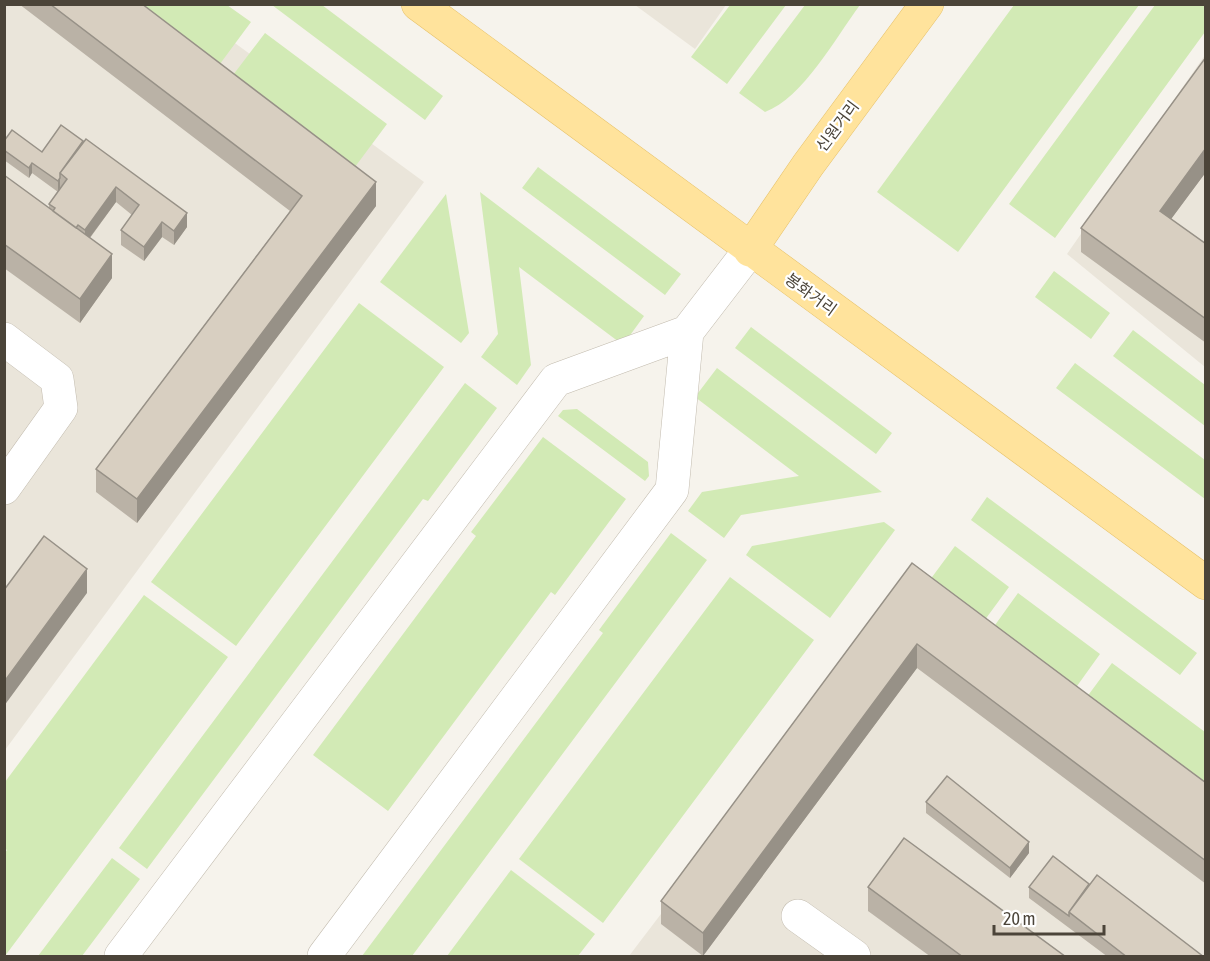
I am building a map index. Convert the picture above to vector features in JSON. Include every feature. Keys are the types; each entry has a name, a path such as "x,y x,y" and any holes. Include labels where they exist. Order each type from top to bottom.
{"main road":[{"name":"봉화거리","path":"418,4 1206,583"},
{"name":"신원거리","path":"750,250 808,165 927,4"}],"street":[{"path":"324,957 672,490 687,332 750,250"},
{"path":"121,957 556,380 687,332"},
{"path":"4,339 57,379 62,408 4,488"},
{"path":"798,916 854,957"}],"shaded area":[{"path":"5,5 183,5 424,182 5,750"},
{"path":"635,5 726,5 695,49"},
{"path":"1205,55 1205,367 1067,254"},
{"path":"911,585 1205,805 1205,956 629,956"}],"green space":[{"path":"123,5 227,5 251,22 214,72"},
{"path":"272,5 322,5 443,96 425,120"},
{"path":"730,5 786,5 727,84 691,57"},
{"path":"805,5 860,5 805,80 779,105 765,112 739,93"},
{"path":"1014,5 1139,5 958,252 877,192"},
{"path":"1155,5 1205,5 1205,32 1055,238 1009,204"},
{"path":"265,33 387,124 349,175 227,83"},
{"path":"538,167 681,274 665,295 522,188"},
{"path":"480,192 644,316 623,345 519,267 531,365 517,385 481,357 498,334"},
{"path":"446,194 469,333 461,343 380,282"},
{"path":"1054,271 1110,313 1091,339 1035,297"},
{"path":"359,303 444,367 236,646 151,582"},
{"path":"751,327 892,433 876,454 735,348"},
{"path":"1133,330 1205,385 1205,426 1113,356"},
{"path":"1075,363 1205,460 1205,499 1056,388"},
{"path":"717,368 882,492 741,515 724,538 688,511 702,492 799,476 695,397"},
{"path":"465,383 497,408 428,501 423,499 147,869 119,848"},
{"path":"577,409 648,462 649,476 645,481 558,416 563,410"},
{"path":"543,437 626,499 555,595 551,592 388,811 313,755 476,536 471,532"},
{"path":"987,497 1197,653 1180,675 971,520"},
{"path":"884,522 895,530 830,618 746,555 752,546"},
{"path":"671,533 707,560 412,956 362,956 603,633 599,630"},
{"path":"955,546 1009,587 976,632 921,592"},
{"path":"730,577 814,640 603,923 519,859"},
{"path":"1018,593 1100,654 1067,700 985,639"},
{"path":"144,595 228,657 5,956 4,854 7,850 4,848 5,782"},
{"path":"1112,663 1205,732 1205,804 1078,709"},
{"path":"112,858 140,879 82,956 38,956"},
{"path":"511,870 595,934 578,956 447,956"}],"building":[{"path":"50,4 142,4 376,182 137,499 96,469 302,196"},
{"path":"1206,57 1206,148 1160,211 1206,244 1206,319 1081,228"},
{"path":"61,125 83,141 60,173 58,181 32,163 29,168 4,150 4,141 12,130 42,152"},
{"path":"86,139 187,213 174,231 162,222 144,247 121,230 139,205 116,187 85,230 78,225 76,228 53,211 55,208 49,204 67,179 60,173"},
{"path":"4,175 112,254 80,299 4,244"},
{"path":"44,536 87,569 4,682 4,590"},
{"path":"912,563 1206,783 1206,861 917,644 703,933 661,901"},
{"path":"947,776 1029,842 1010,868 926,802"},
{"path":"904,838 1066,957 963,957 868,887"},
{"path":"1053,856 1089,884 1069,912 1069,916 1029,887"},
{"path":"1097,875 1204,957 1127,957 1069,912"}]}
